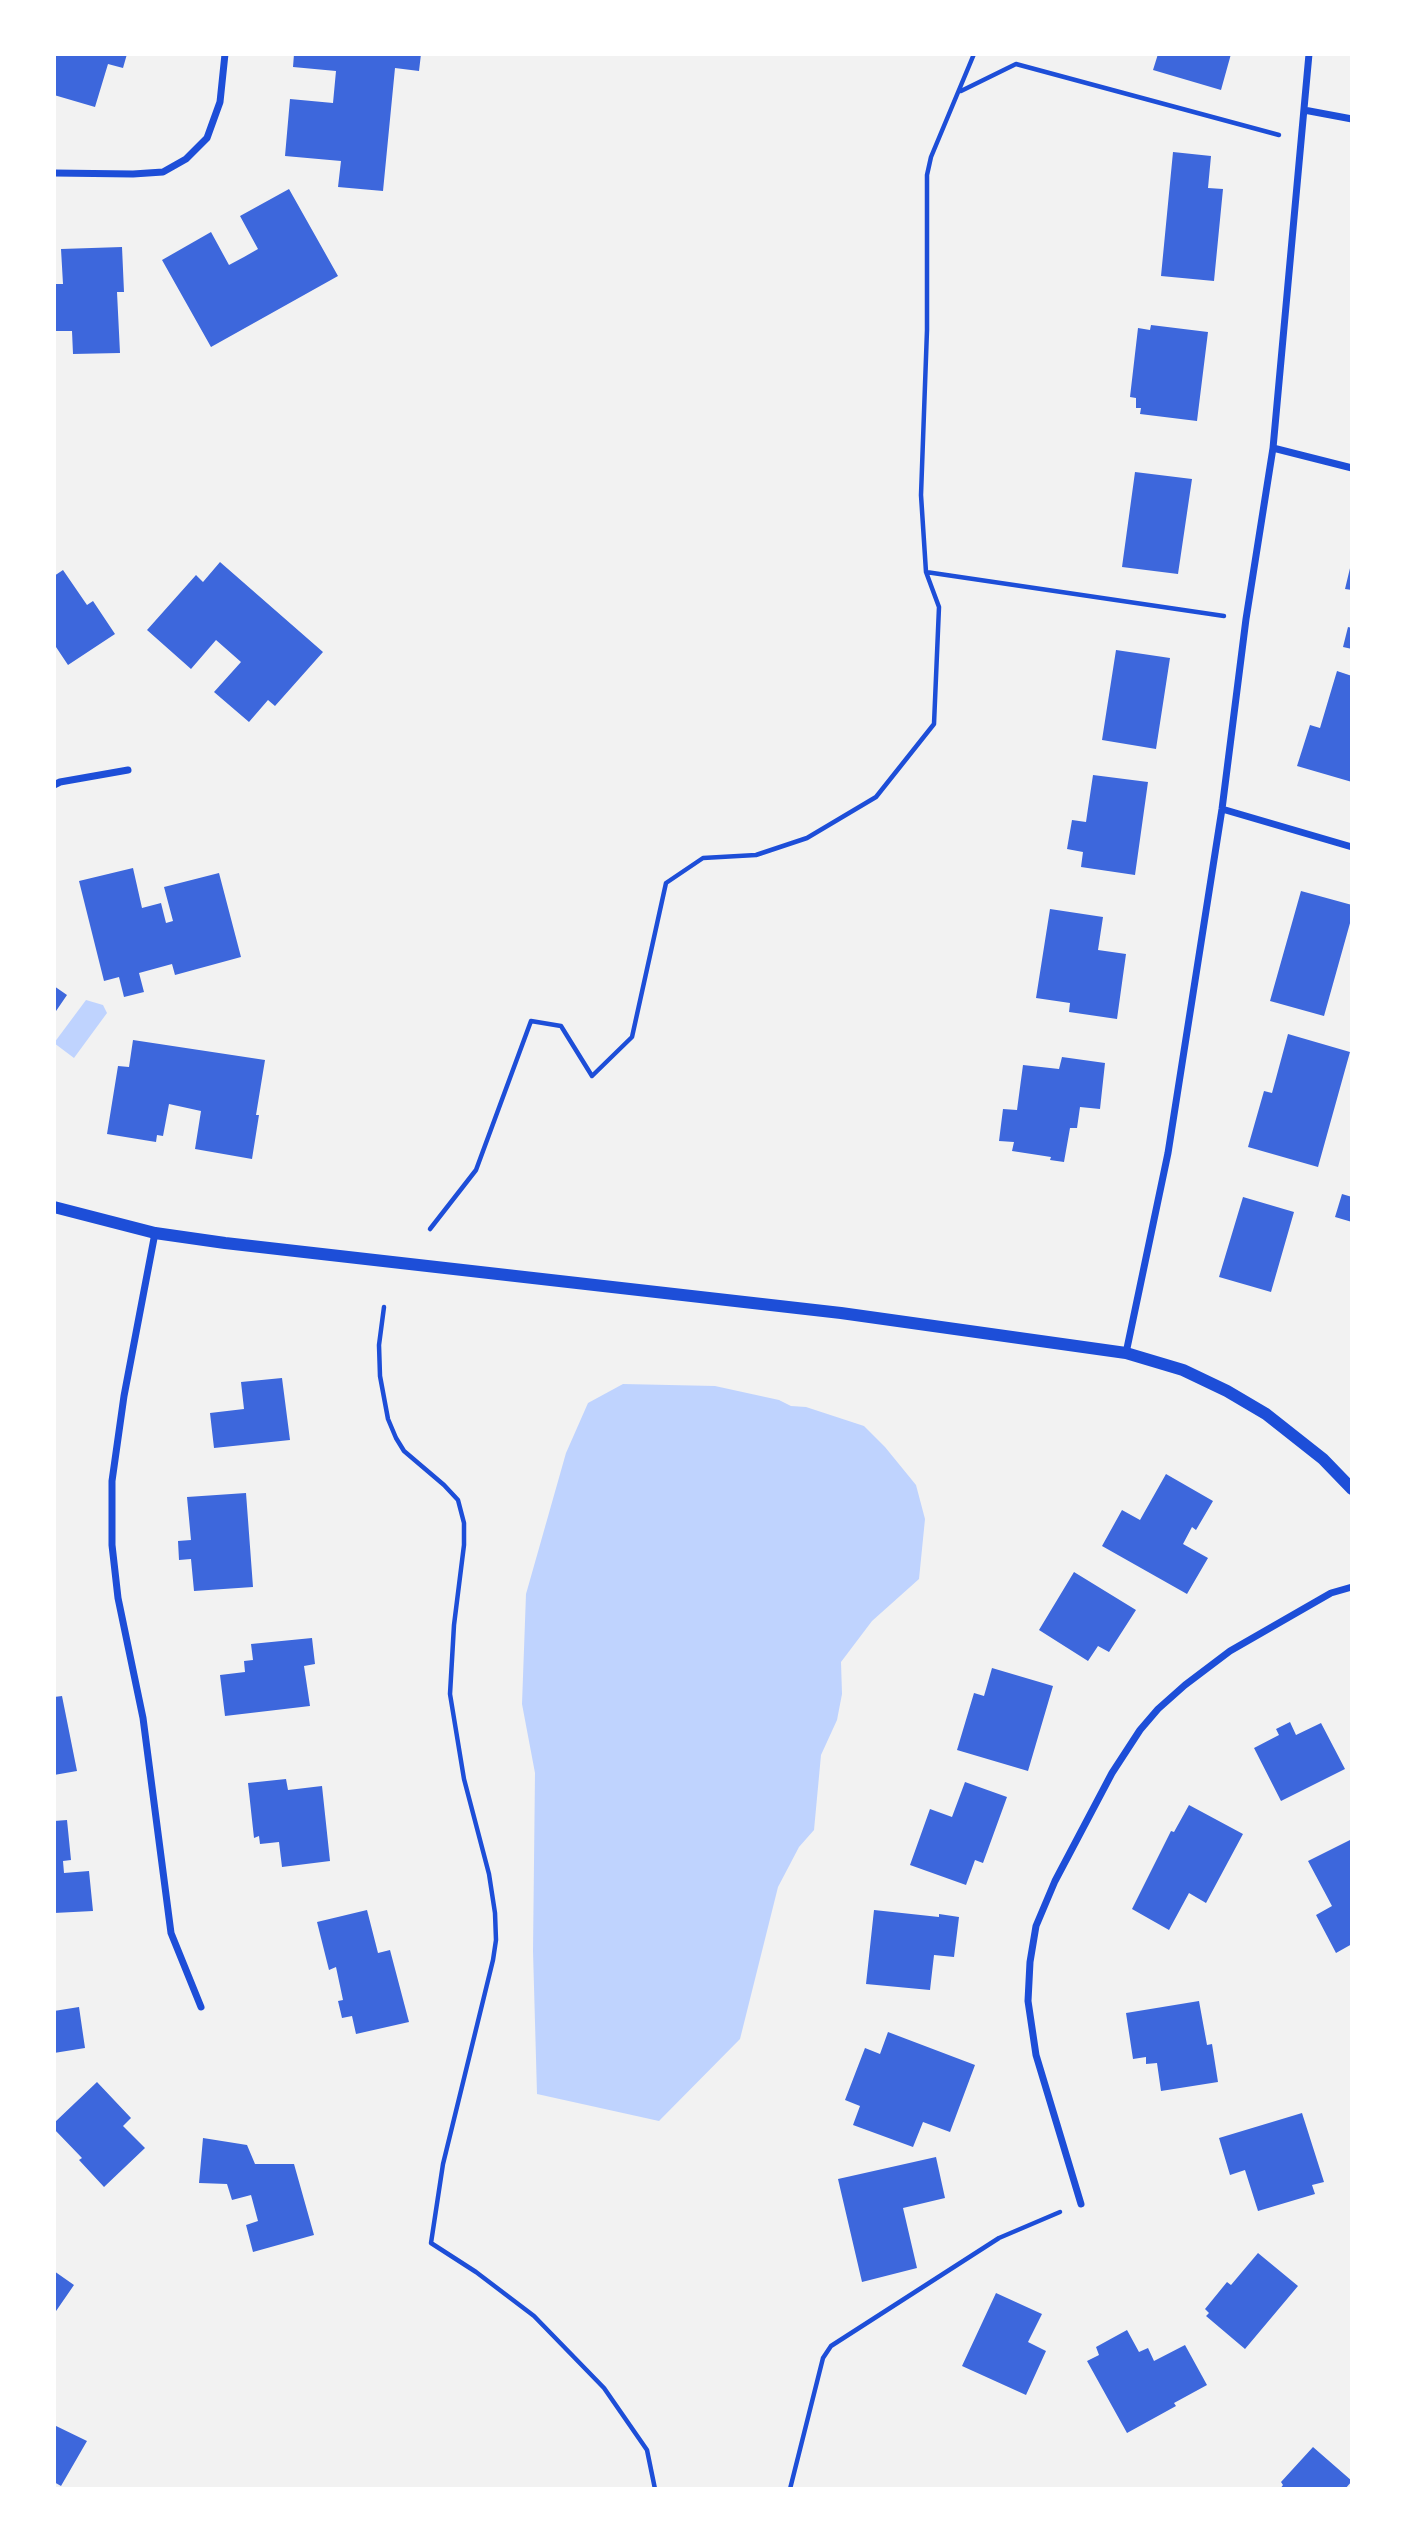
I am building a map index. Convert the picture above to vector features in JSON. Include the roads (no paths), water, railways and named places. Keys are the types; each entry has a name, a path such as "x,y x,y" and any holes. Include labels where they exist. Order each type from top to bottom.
{"street":[{"path":"54,173 163,172 186,159 207,138 220,102 225,54"},
{"path":"1126,1353 1168,1153 1222,809 1246,619 1273,447 1309,54"},
{"path":"1304,110 1352,119"},
{"path":"1273,447 1352,468"},
{"path":"54,785 128,770"},
{"path":"1222,809 1352,847"},
{"path":"54,1207 155,1233 225,1243 841,1313 1126,1353 1183,1370 1266,1414 1323,1459 1352,1489"},
{"path":"155,1233 124,1396 112,1481 112,1545 118,1598 144,1718 171,1933 201,2007"},
{"path":"1081,2204 1036,2054 1028,2001 1030,1962 1036,1927 1055,1881 1112,1773 1140,1730 1158,1709 1230,1651 1331,1593 1352,1587"}],"water":[{"path":"86,1000 103,1005 107,1013 74,1058 54,1043"},
{"path":"623,1384 715,1386 779,1400 791,1406 806,1407 864,1426 916,1485 925,1519 919,1579 872,1621 841,1662 842,1694 837,1720 821,1755 814,1830 799,1847 778,1887 740,2039 659,2121 537,2094 533,1951 535,1773 522,1704 526,1594 566,1453 588,1403"}]}
